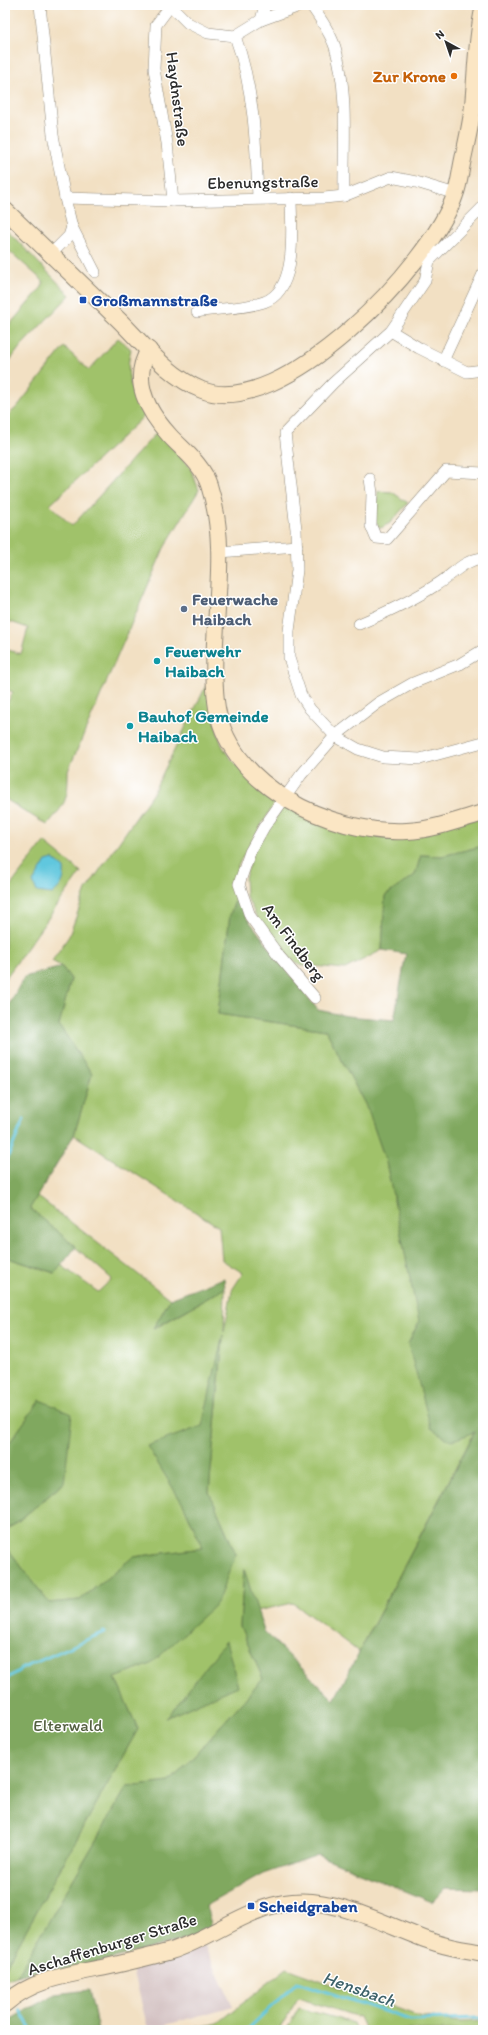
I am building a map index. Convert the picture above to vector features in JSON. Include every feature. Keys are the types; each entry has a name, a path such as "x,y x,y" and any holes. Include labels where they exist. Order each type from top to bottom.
{"street":[{"path":"40,5 53,135 65,198 72,227 95,272"},
{"path":"170,5 188,23 208,33 235,36 262,20 302,5"},
{"name":"Haydnstraße","path":"170,5 156,25 154,69 167,143 172,201"},
{"path":"262,20 265,5"},
{"path":"311,5 324,24 335,46 342,79 344,196"},
{"path":"483,10 479,32 473,105 456,194 424,258 425,281 391,330 332,383 285,433 292,479 297,546 296,586 289,631 289,658 301,695 310,709 335,736 358,749 383,757 420,759 483,742"},
{"path":"235,36 242,56 253,109 256,140 258,198"},
{"name":"Ebenungstraße","path":"65,198 172,201 344,196 391,177 416,182 456,194"},
{"path":"197,312 248,306 264,302 279,291 285,282 290,262 291,198"},
{"path":"5,210 176,375 202,390 225,395 248,392 292,373 336,341 424,258 483,207"},
{"path":"51,254 69,236 72,227"},
{"path":"443,361 483,274"},
{"path":"391,330 443,361 466,372 483,370"},
{"path":"149,350 141,368 141,387 156,419 203,471 209,485 217,524 220,552 213,670 216,703 224,733 236,754 252,772 284,798 306,811 332,821 364,829 409,831 483,813"},
{"path":"370,479 372,493 371,526 376,538 387,540 446,471 483,473"},
{"path":"220,552 297,546"},
{"path":"359,624 407,603 436,586 467,561 483,558"},
{"name":"Am Findberg","path":"315,998 279,956 250,916 239,884 250,852 284,798 316,756 335,736 378,703 413,683 460,664 483,650"},
{"name":"Aschaffenburger Straße","path":"5,2004 22,1992 45,1981 130,1962 171,1950 201,1940 250,1913 277,1904 311,1902 350,1909 436,1942 483,1953"}],"shaded area":[{"path":"201,1938 233,2006 148,2030 131,1960"}],"green space":[{"path":"5,228 70,295 21,346 5,367 5,330 42,287 43,281 7,249 5,250"},
{"path":"118,338 131,349 128,368 130,384 144,416 50,505 72,526 157,432 190,467 199,490 164,548 68,771 65,801 47,825 7,800 5,796 5,707 13,692 5,689 5,649 21,654 28,628 5,620 5,418 17,407 64,347 89,370"},
{"path":"378,491 392,492 408,503 390,523 381,528 377,527 374,519"},
{"path":"206,686 221,743 225,751 238,766 277,799 238,865 237,895 230,915 218,1014 326,1030 368,1110 386,1162 420,1322 408,1344 475,1431 359,1652 293,1603 257,1611 244,1570 240,1626 263,1679 170,1782 127,1787 17,1976 5,1980 5,1968 138,1729 115,1678 151,1664 236,1554 209,1492 223,1339 184,1506 203,1548 133,1557 80,1600 49,1603 5,1545 5,1532 64,1483 40,1400 5,1449 5,1257 54,1273 61,1265 98,1292 112,1279 30,1208 37,1196 170,1299 154,1329 225,1288 224,1332 232,1290 243,1273 222,1260 219,1227 74,1135 92,1074 59,1025 71,979 62,967 52,961 69,936 86,890 153,793"},
{"path":"284,806 366,835 483,818 483,846 442,856 421,855 415,875 385,896 382,950 345,969 301,965 288,958 266,935 246,896 245,878 255,848"},
{"path":"44,842 81,872 5,979 5,893"},
{"path":"483,846 483,1889 445,1888 432,1902 318,1855 263,1874 206,1906 213,1931 42,1978 32,1972 17,1976 127,1787 170,1782 263,1679 240,1626 244,1569 264,1631 334,1700 475,1432 451,1441 431,1428 408,1344 419,1322 386,1162 368,1110 326,1030 218,1014 230,915 237,895 247,918 318,1010 347,1016 394,1020 406,954 382,950 385,896 415,875 421,855 442,856"},
{"path":"62,967 71,979 59,1025 92,1074 74,1135 30,1208 76,1247 55,1273 5,1257 5,1012 24,977"},
{"path":"224,1278 225,1288 153,1329 170,1299"},
{"name":"Elterwald","path":"223,1335 209,1492 236,1554 217,1603 151,1664 115,1678 138,1729 5,1968 5,1545 49,1603 80,1600 133,1557 203,1548 184,1506 147,1446 202,1426"},
{"path":"40,1400 72,1414 64,1483 5,1532 5,1449"},
{"path":"226,1641 238,1686 168,1717"},
{"path":"287,1968 418,2016 460,2022 483,2021 483,2030 365,2030 359,2017 298,1998 279,2030 181,2030 218,2023"},
{"path":"89,1990 98,2030 9,2030 11,2019 55,1994"},
{"path":"299,2008 353,2023 356,2030 286,2030"}],"water":[{"path":"53,859 64,868 62,882 52,894 37,892 33,882 46,861"}],"waterway":[{"path":"5,1164 24,1119"},
{"path":"5,1680 21,1669 104,1632"},
{"name":"Hensbach","path":"247,2030 297,1982 410,2020 483,2018"},
{"path":"20,2010 31,2030"}],"place":[{"name":"Zur Krone","path":"454,76"},
{"name":"Großmannstraße","path":"83,300"},
{"name":"Feuerwache Haibach","path":"184,609"},
{"name":"Feuerwehr Haibach","path":"157,661"},
{"name":"Bauhof Gemeinde Haibach","path":"130,726"},
{"name":"Scheidgraben","path":"251,1906"}]}
